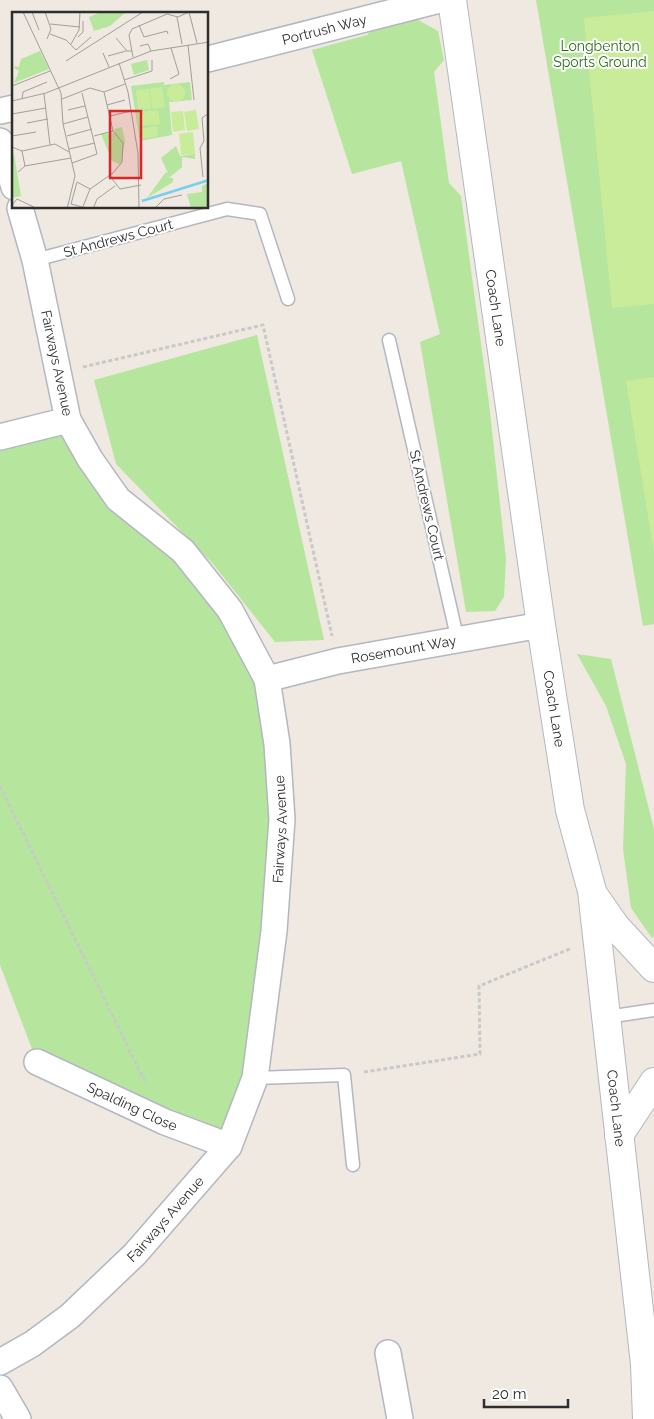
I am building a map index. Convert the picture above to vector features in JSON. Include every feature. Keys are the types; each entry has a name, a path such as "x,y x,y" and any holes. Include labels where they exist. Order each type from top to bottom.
{"street":[{"name":"Portrush Way","path":"209,59 440,0"},
{"name":"Coach Lane","path":"452,0 541,625 570,810 592,891 645,1364 648,1419"},
{"path":"0,141 12,181"},
{"name":"Fairways Avenue","path":"0,1362 32,1344 70,1316 135,1254 229,1146 255,1078 274,931 282,818 277,744 267,679 230,610 183,551 118,499 90,459 68,420 35,260 20,209"},
{"path":"0,437 68,420"},
{"name":"Rosemount Way","path":"267,679 338,661 541,625"},
{"path":"592,891 616,927 654,968"},
{"name":"Spalding Close","path":"37,1062 165,1122 229,1146"},
{"path":"619,1136 654,1082"},
{"path":"388,1353 400,1419"},
{"path":"0,1388 18,1419"}],"lane":[{"name":"St Andrews Court","path":"35,260 227,209 260,214 288,299"},
{"name":"St Andrews Court","path":"389,340 458,641"},
{"path":"607,1017 654,1010"},
{"path":"255,1078 344,1075 353,1165"}],"path":[{"path":"58,373 263,325 338,661"},
{"path":"0,786 165,1122"},
{"path":"344,1075 480,1054 479,986 598,937"}],"green space":[{"name":"Longbenton Sports Ground","path":"536,0 654,0 654,624 643,626"},
{"path":"654,11 654,304 612,308 584,18"},
{"path":"411,16 438,31 444,60 434,72 449,183 461,196 489,403 506,559 504,597 495,611 466,612 420,342 440,334 401,161 352,174 312,50 367,35 380,22"},
{"path":"257,335 324,640 275,642 213,564 116,464 94,380"},
{"path":"654,377 654,553 626,381"},
{"path":"68,420 90,459 183,551 267,679 274,931 229,1146 37,1062 0,965 0,437"},
{"path":"577,654 611,659 654,829 654,936 652,938 631,908 623,849 626,764 606,706"}]}
